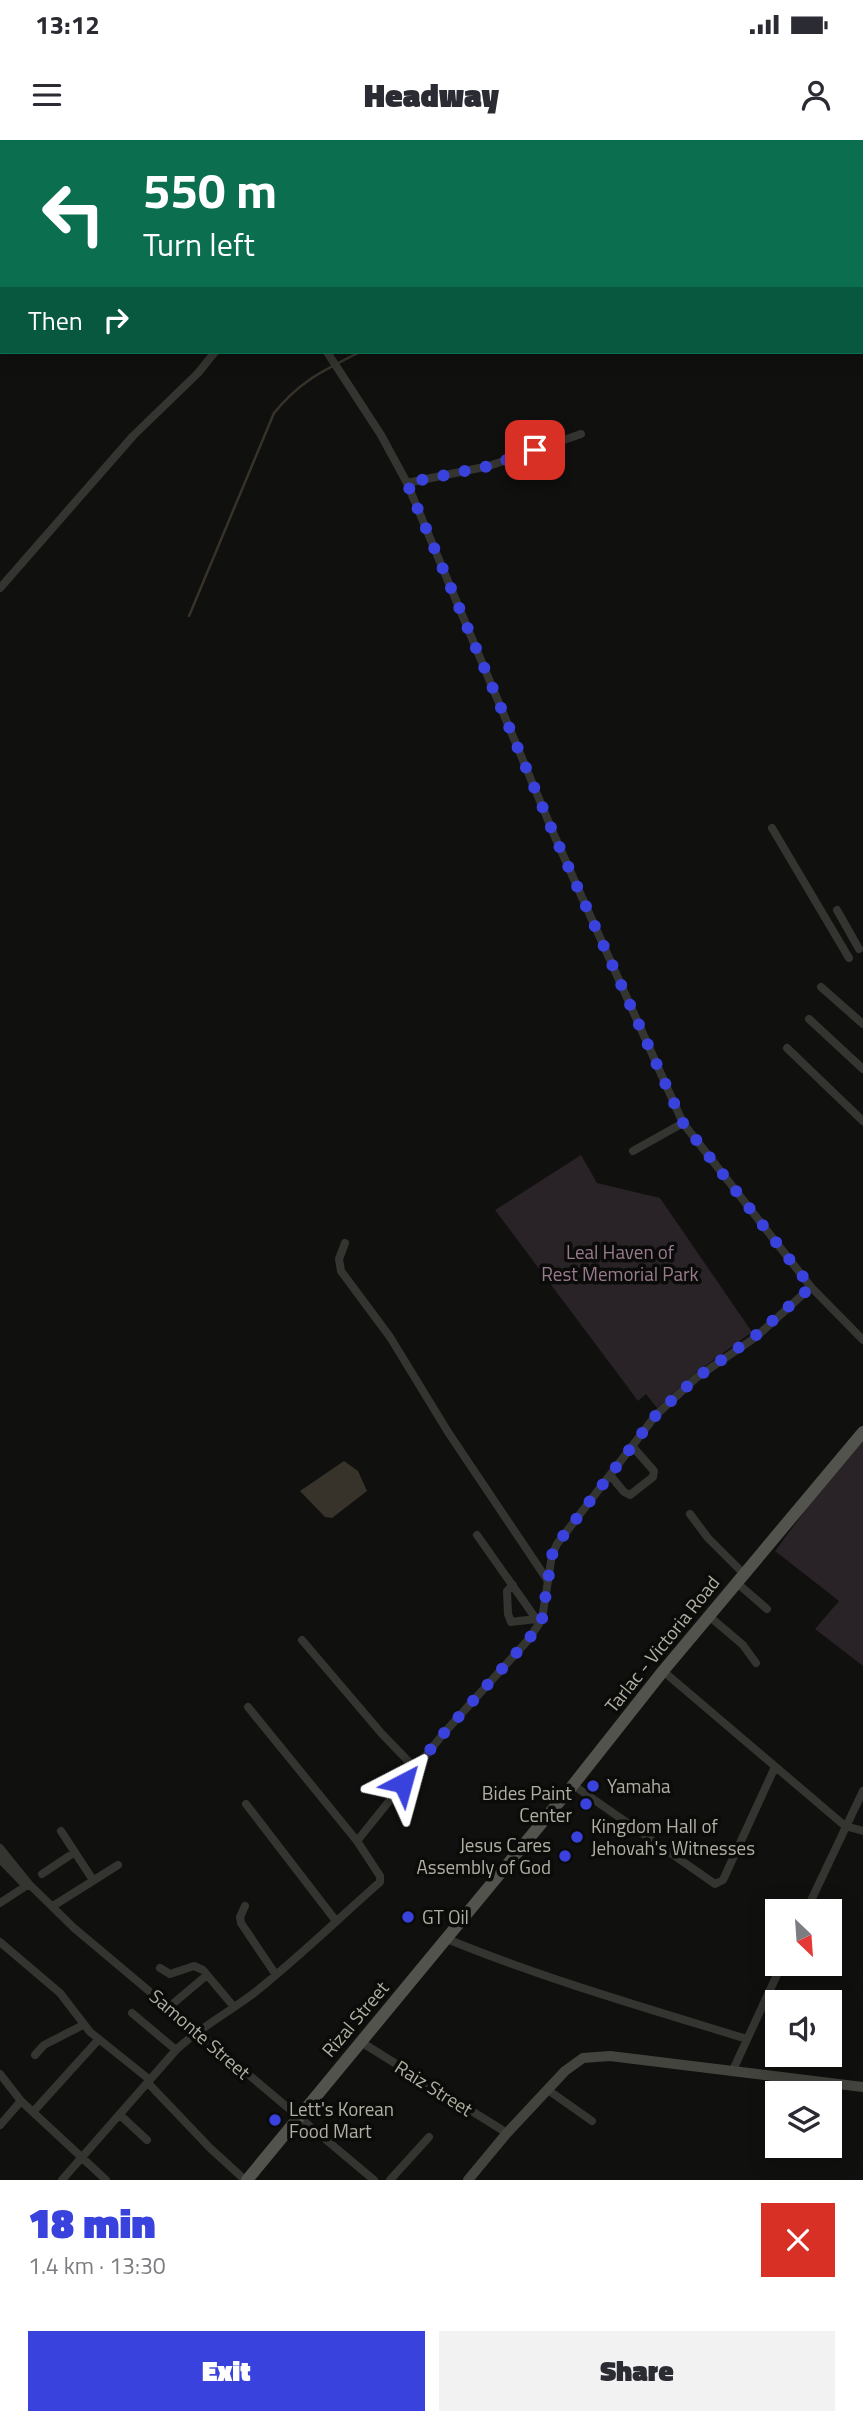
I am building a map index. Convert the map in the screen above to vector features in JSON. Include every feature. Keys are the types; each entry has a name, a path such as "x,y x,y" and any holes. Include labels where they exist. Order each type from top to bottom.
{"main road":[{"name":"Tarlac - Victoria Road","path":"493,1882 663,1671 863,1432"},
{"name":"Rizal Street","path":"246,2180 493,1882"},
{"path":"468,2180 506,2133 565,2071 583,2058 610,2056 863,2087"}],"street":[{"path":"0,588 133,436 198,373 213,354"},
{"path":"333,354 407,483 560,849 683,1123 811,1287 863,1339"},
{"path":"407,483 489,466 581,434"},
{"path":"772,828 849,958"},
{"path":"837,910 859,949"},
{"path":"821,987 863,1024"},
{"path":"808,1019 863,1069"},
{"path":"787,1048 861,1115"},
{"path":"633,1152 683,1123"},
{"path":"345,1243 339,1259 345,1277 390,1337 448,1432 548,1581"},
{"path":"357,1841 444,1733 529,1639 537,1621 557,1544 656,1415 696,1378 755,1336 811,1287"},
{"path":"610,1475 624,1492 630,1495 653,1477 654,1471 632,1446"},
{"path":"690,1514 767,1609"},
{"path":"477,1535 537,1621"},
{"path":"513,1585 507,1591 506,1597 511,1622 537,1621"},
{"path":"709,1616 743,1645 756,1663"},
{"path":"302,1640 341,1688 415,1768"},
{"path":"663,1671 845,1826 863,1831"},
{"path":"62,2180 176,2050 196,2031 209,2025 276,1975 381,1879 357,1841 248,1707"},
{"path":"573,1785 715,1884 723,1880 775,1767"},
{"path":"812,1899 863,1791"},
{"path":"246,1804 336,1921"},
{"path":"61,1831 93,1880"},
{"path":"0,1848 28,1885"},
{"path":"42,1874 75,1852"},
{"path":"0,1859 28,1885"},
{"path":"53,1906 118,1865"},
{"path":"0,1903 28,1885"},
{"name":"Samonte Street","path":"28,1885 74,1928 374,2180"},
{"path":"245,1906 240,1917 241,1923 276,1975"},
{"path":"447,1938 511,1965 574,1987 747,2039"},
{"path":"0,1942 60,1993 83,2025 149,2082 209,2148 246,2180"},
{"path":"160,1968 170,1974 194,1966 203,1970 234,2007"},
{"path":"169,2007 207,1975"},
{"path":"732,2072 776,1976"},
{"path":"132,2013 176,2050"},
{"path":"35,2055 44,2046 83,2025"},
{"path":"33,2112 99,2039"},
{"name":"Raiz Street","path":"361,2042 506,2133"},
{"path":"0,2074 22,2101 106,2180"},
{"path":"548,2090 592,2121"},
{"path":"0,2125 22,2101"},
{"path":"120,2115 147,2140"},
{"path":"390,2180 429,2137"}],"green space":[{"name":"Leal Haven of Rest Memorial Park","path":"581,1155 597,1183 660,1198 752,1332 693,1375 657,1408 646,1394 638,1401 495,1210"},
{"path":"863,1441 863,1666 815,1629 839,1601 775,1551"}],"shaded area":[{"path":"344,1461 358,1471 367,1491 332,1518 325,1517 300,1491"}],"waterway":[{"path":"189,616 274,413 303,384 356,354"}],"place":[{"name":"Yamaha","path":"593,1786"},
{"name":"Bides Paint Center","path":"586,1804"},
{"name":"Kingdom Hall of Jehovah's Witnesses","path":"577,1837"},
{"name":"Jesus Cares Assembly of God","path":"565,1856"},
{"name":"GT Oil","path":"408,1917"},
{"name":"Lett's Korean Food Mart","path":"275,2120"}],"route":[{"path":"403,1783 529,1639 542,1619 552,1555 557,1544 656,1415 696,1378 755,1336 811,1287 683,1123 555,837 407,483 489,466 535,450"}]}
